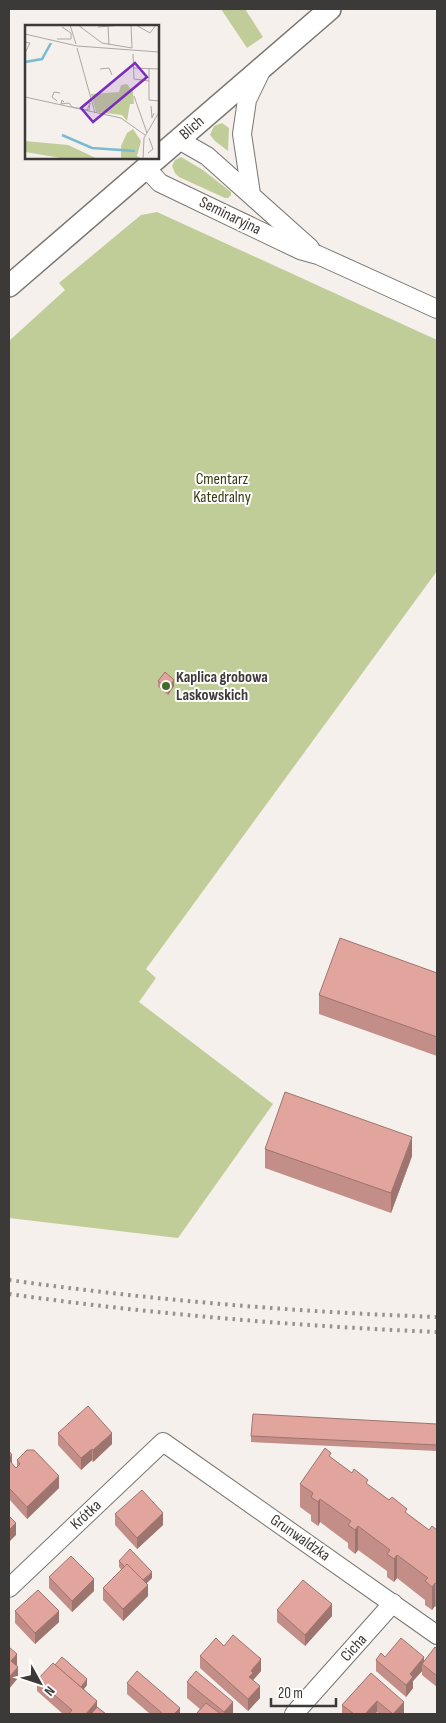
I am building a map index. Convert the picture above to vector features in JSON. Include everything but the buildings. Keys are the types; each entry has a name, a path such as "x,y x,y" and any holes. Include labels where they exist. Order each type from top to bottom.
{"street":[{"name":"Blich","path":"159,157 330,9"},
{"name":"Seminaryjna","path":"251,194 242,134 247,100 264,66"},
{"name":"Seminaryjna","path":"179,140 207,156 318,255"},
{"name":"Blich","path":"9,286 157,159"},
{"name":"Seminaryjna","path":"146,168 160,183 300,250 318,255 437,309"},
{"name":"Krótka","path":"9,1588 163,1442"},
{"name":"Grunwaldzka","path":"163,1442 437,1635"},
{"name":"Cicha","path":"294,1714 393,1603"}],"green space":[{"path":"221,9 245,9 263,37 247,48"},
{"path":"222,123 229,128 228,151 210,135 214,126"},
{"path":"181,157 203,170 231,192 231,195 225,198 179,177 172,166 175,160"},
{"name":"Cmentarz Katedralny","path":"157,212 437,340 437,571 146,969 156,978 139,1002 273,1104 178,1238 9,1218 9,341 65,290 59,283 141,215"}],"railway":[{"path":"9,1280 116,1294 223,1304 437,1317"},
{"path":"9,1294 116,1308 223,1318 437,1332"}],"place":[{"name":"Kaplica grobowa Laskowskich","path":"166,686"}]}
